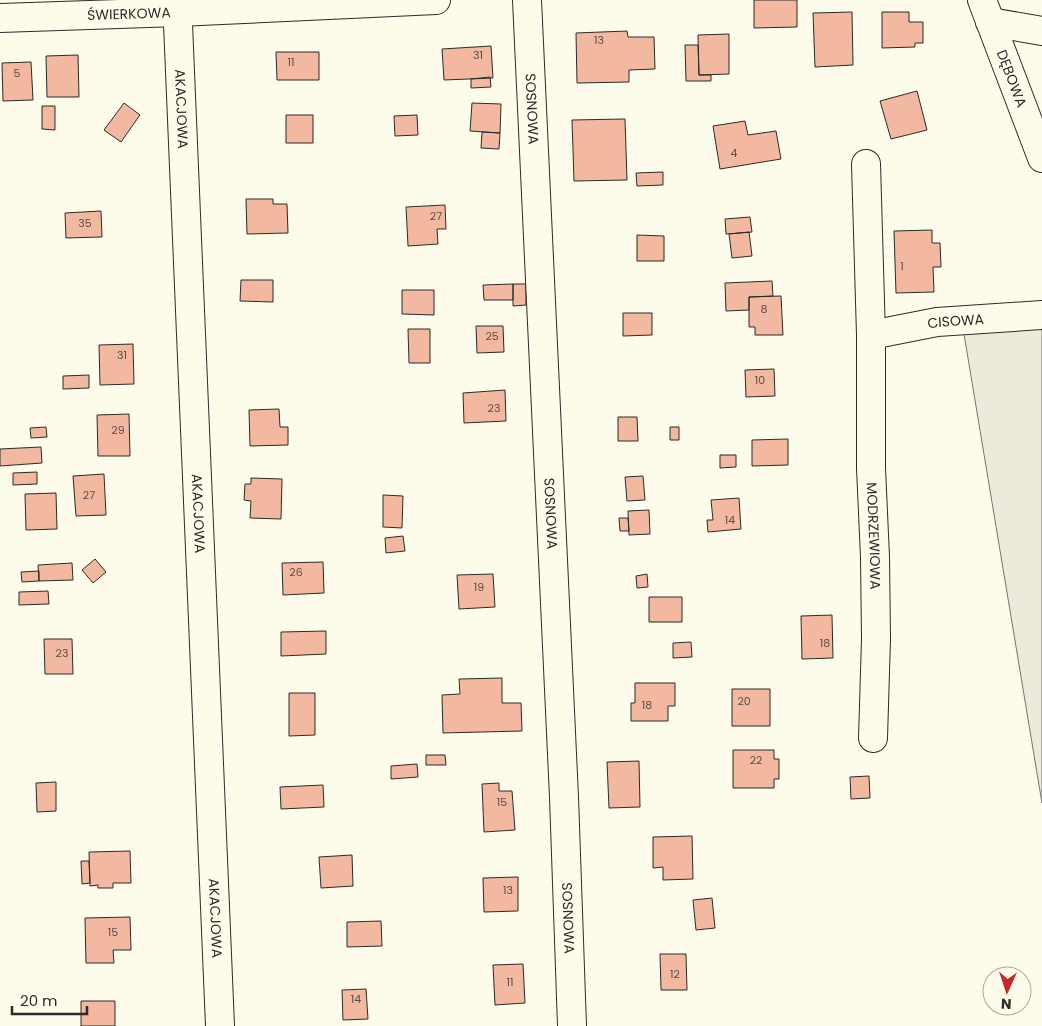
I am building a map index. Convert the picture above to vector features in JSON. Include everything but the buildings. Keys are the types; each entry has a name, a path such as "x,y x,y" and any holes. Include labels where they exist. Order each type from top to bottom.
{"street":[{"name":"ŚWIERKOWA","path":"0,18 178,6 436,0"},
{"name":"SOSNOWA","path":"527,0 564,797 572,1026"},
{"name":"AKACJOWA","path":"178,6 220,1026"},
{"path":"986,11 1042,31"},
{"name":"DĘBOWA","path":"986,11 1042,158"},
{"name":"MODRZEWIOWA","path":"866,164 871,335 871,468 875,556 874,738"},
{"name":"CISOWA","path":"871,335 937,322 1042,315"}],"shaded area":[{"path":"1042,311 1042,803 963,328"}]}
